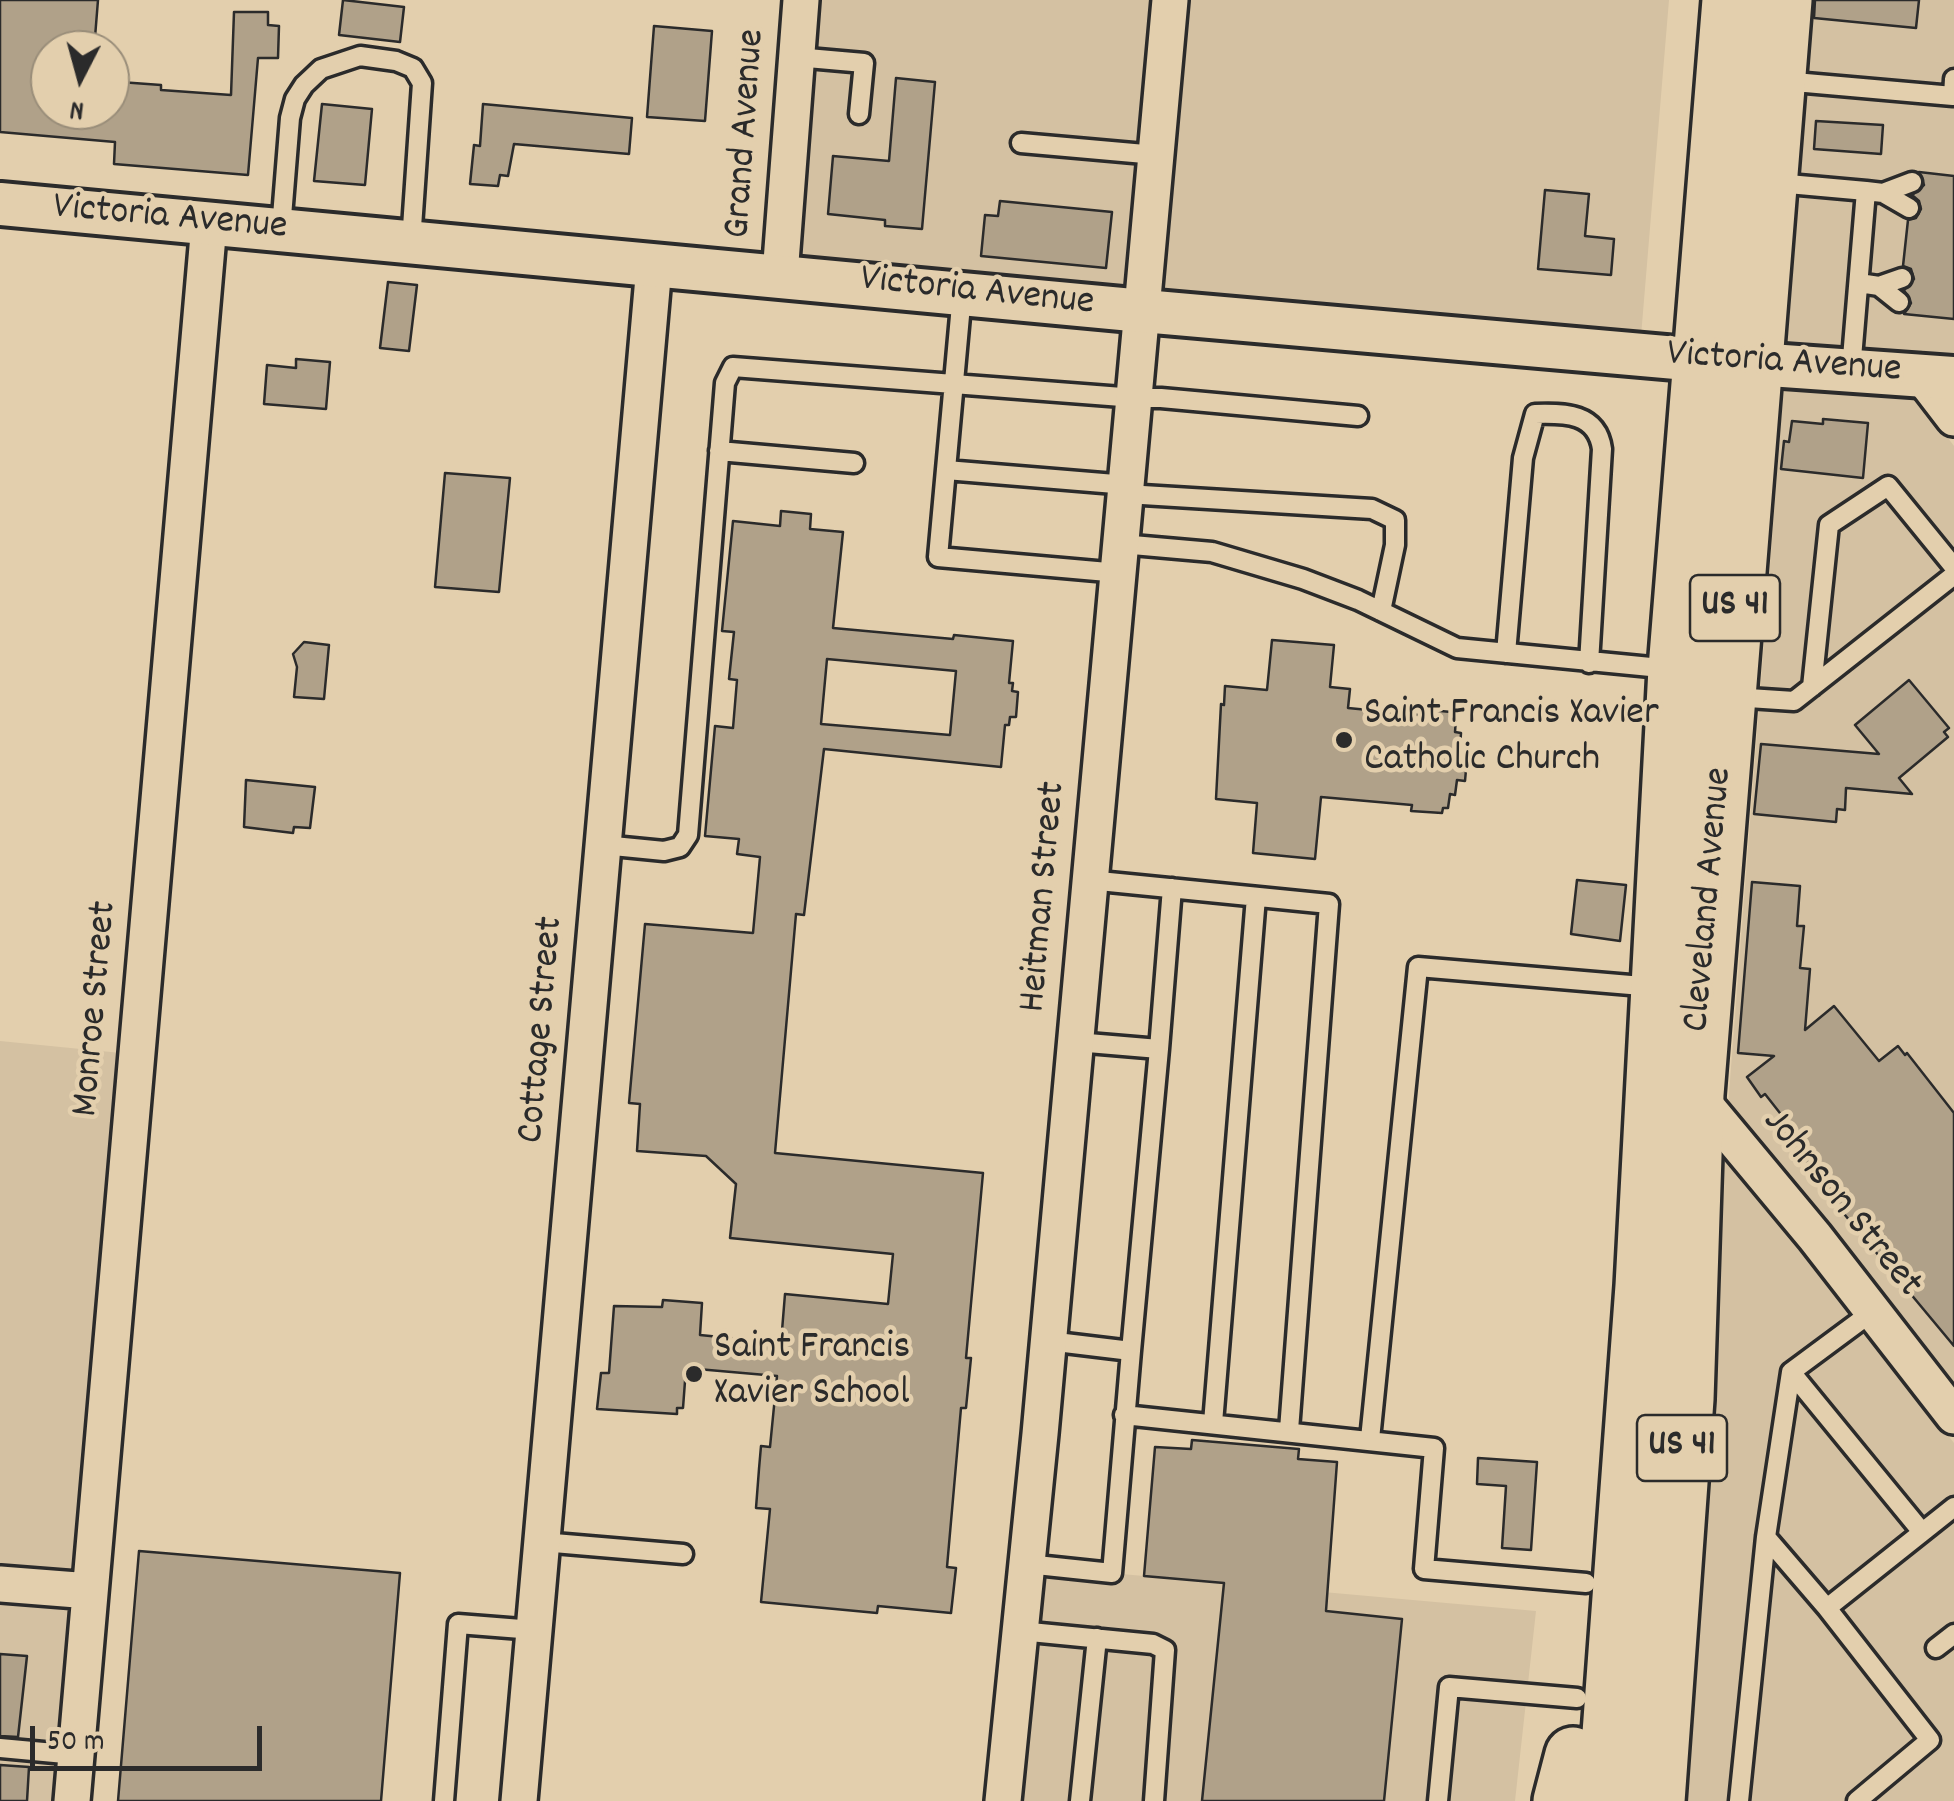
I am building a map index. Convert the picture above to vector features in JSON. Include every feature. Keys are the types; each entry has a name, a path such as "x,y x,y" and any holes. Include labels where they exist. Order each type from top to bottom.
{"main road":[{"name":"Cleveland Avenue","path":"1604,1801 1643,1286 1676,669 1730,0"},
{"name":"Cleveland Avenue","path":"1657,1801 1686,1399 1696,1094 1784,0"},
{"path":"1568,1786 1608,1316 1653,1061"}],"street":[{"name":"Grand Avenue","path":"780,276 801,0"},
{"name":"Heitman Street","path":"1003,1801 1170,0"},
{"name":"Victoria Avenue","path":"0,204 1699,360 1937,376"},
{"name":"Monroe Street","path":"72,1801 208,224"},
{"name":"Cottage Street","path":"519,1801 654,266"},
{"path":"1937,376 1954,418"},
{"name":"Johnson Street","path":"1696,1094 1815,1237 1954,1416"},
{"path":"0,1584 90,1592"}],"lane":[{"path":"281,231 295,99 322,69 360,56 396,60 414,68 422,83 411,243"},
{"path":"796,57 864,63 859,114"},
{"path":"1777,80 1952,96 1954,79"},
{"path":"1021,143 1156,156"},
{"path":"1769,182 1875,192 1909,208"},
{"path":"1875,192 1912,182"},
{"path":"1851,370 1858,284 1875,192"},
{"path":"1858,284 1879,286 1902,278"},
{"path":"1879,286 1899,302"},
{"path":"962,293 938,557 1120,559 1212,552 1303,579 1382,611 1457,648 1676,669"},
{"path":"603,846 664,851 680,848 688,835 724,383 733,366 1358,416"},
{"path":"1506,653 1523,458 1535,414 1566,413 1592,423 1602,448 1590,662"},
{"path":"719,451 854,464"},
{"path":"946,470 1126,490 1372,509 1395,520 1395,545 1382,611"},
{"path":"1812,686 1828,524 1888,486 1954,567"},
{"path":"1728,697 1794,701 1954,576"},
{"path":"1089,880 1329,904 1289,1430"},
{"path":"1027,1564 1112,1573 1172,888"},
{"path":"1213,1423 1256,896"},
{"path":"1370,1439 1418,967 1660,988"},
{"path":"1076,1042 1160,1049"},
{"path":"1739,1801 1766,1537 1791,1372 1872,1312"},
{"path":"1048,1342 1130,1351"},
{"path":"1791,1372 1922,1532"},
{"path":"1124,1414 1434,1448 1424,1569 1586,1583"},
{"path":"1826,1608 1954,1506"},
{"path":"1766,1537 1930,1740 1857,1801"},
{"path":"542,1542 683,1554"},
{"path":"444,1801 458,1624 534,1630"},
{"path":"1020,1631 1153,1644 1164,1650 1154,1801"},
{"path":"1936,1648 1954,1634"},
{"path":"1080,1801 1097,1638"},
{"path":"1438,1801 1449,1687 1577,1698"},
{"path":"0,1748 76,1754"}],"shaded area":[{"path":"817,0 1153,0 1129,291 798,259"},
{"path":"1186,0 1669,0 1641,336 1161,294"},
{"path":"1813,0 1954,0 1954,360 1929,357 1923,350 1916,357 1787,348"},
{"path":"1784,384 1913,392 1954,446 1954,1388 1728,1106"},
{"path":"0,1041 121,1053 75,1572 0,1566"},
{"path":"1724,1155 1954,1443 1954,1801 1677,1801"},
{"path":"1043,1567 1536,1611 1515,1801 1019,1801"},
{"path":"0,1602 72,1608 55,1801 0,1801"}],"building":[{"path":"0,0 98,0 96,30 30,30 30,130 130,130 130,83 161,85 161,90 231,95 234,12 268,12 268,25 279,26 278,58 258,58 248,175 114,164 115,142 0,132"},
{"path":"343,0 404,7 400,42 339,35"},
{"path":"1815,0 1919,0 1916,28 1814,18"},
{"path":"654,26 712,31 705,121 647,117"},
{"path":"896,78 935,82 922,229 885,226 885,220 828,214 833,156 889,161"},
{"path":"322,104 372,109 365,185 314,181"},
{"path":"483,104 632,118 629,154 514,144 508,176 500,175 498,186 470,184 474,145 480,146"},
{"path":"1816,121 1883,125 1881,154 1814,149"},
{"path":"1919,172 1954,176 1954,319 1904,314 1911,303 1904,290 1914,279 1911,269 1903,266 1908,220 1916,218 1921,209 1912,195 1924,185"},
{"path":"1545,190 1589,194 1585,236 1614,239 1611,275 1538,269"},
{"path":"1000,201 1112,212 1106,268 981,256 985,215 998,216"},
{"path":"388,282 417,285 409,351 380,348"},
{"path":"296,359 330,362 326,409 264,404 267,365 296,368"},
{"path":"1823,419 1868,423 1863,478 1781,469 1784,441 1789,442 1792,421 1823,424"},
{"path":"445,473 510,478 499,592 435,587"},
{"path":"781,511 811,514 810,529 843,532 833,628 1013,641 1009,683 1013,683 1012,691 1018,692 1016,717 1010,717 1009,725 1005,725 1001,767 824,749 804,915 796,914 775,1153 983,1173 966,1358 971,1358 966,1408 961,1408 947,1567 956,1568 951,1613 878,1606 877,1613 761,1602 770,1509 756,1508 761,1446 770,1447 777,1376 686,1368 683,1408 677,1408 677,1414 597,1409 601,1373 609,1373 614,1306 662,1307 663,1300 702,1303 700,1335 781,1343 785,1294 888,1304 893,1254 730,1238 736,1184 706,1156 637,1151 640,1104 629,1103 645,924 753,933 760,857 737,854 739,839 705,836 715,726 733,728 737,680 729,679 734,632 722,631 733,521 780,526","holes":["827,659 956,671 950,735 821,724"]},
{"path":"1272,640 1334,645 1330,687 1350,689 1348,708 1420,715 1420,709 1451,712 1451,718 1456,718 1455,732 1461,733 1460,747 1468,747 1465,781 1457,780 1448,808 1443,808 1442,813 1411,811 1412,805 1321,797 1315,859 1253,853 1257,803 1216,799 1221,704 1224,705 1225,686 1267,690"},
{"path":"304,642 329,645 324,699 294,697 297,667 293,654"},
{"path":"1909,680 1949,728 1944,732 1948,737 1899,778 1912,794 1846,788 1845,810 1837,809 1836,822 1754,814 1761,744 1879,754 1855,725"},
{"path":"246,780 315,787 310,828 294,827 293,833 244,827"},
{"path":"1577,880 1626,885 1620,941 1571,934"},
{"path":"1752,882 1800,886 1797,926 1804,926 1800,968 1810,969 1805,1030 1834,1006 1879,1061 1898,1046 1907,1053 1954,1113 1954,1346 1799,1158 1809,1150 1747,1077 1774,1056 1738,1053"},
{"path":"1192,1440 1299,1449 1298,1459 1337,1462 1326,1611 1402,1619 1384,1801 1202,1801 1224,1583 1144,1576 1155,1447 1191,1449"},
{"path":"1478,1458 1537,1462 1531,1550 1502,1548 1506,1486 1477,1484"},
{"path":"139,1551 400,1573 381,1801 118,1801"},
{"path":"0,1654 27,1656 18,1737 0,1736"},
{"path":"0,1765 29,1767 27,1801 0,1801"}],"place":[{"name":"Saint Francis Xavier Catholic Church","path":"1344,740"},
{"name":"Saint Francis Xavier School","path":"694,1374"}]}
